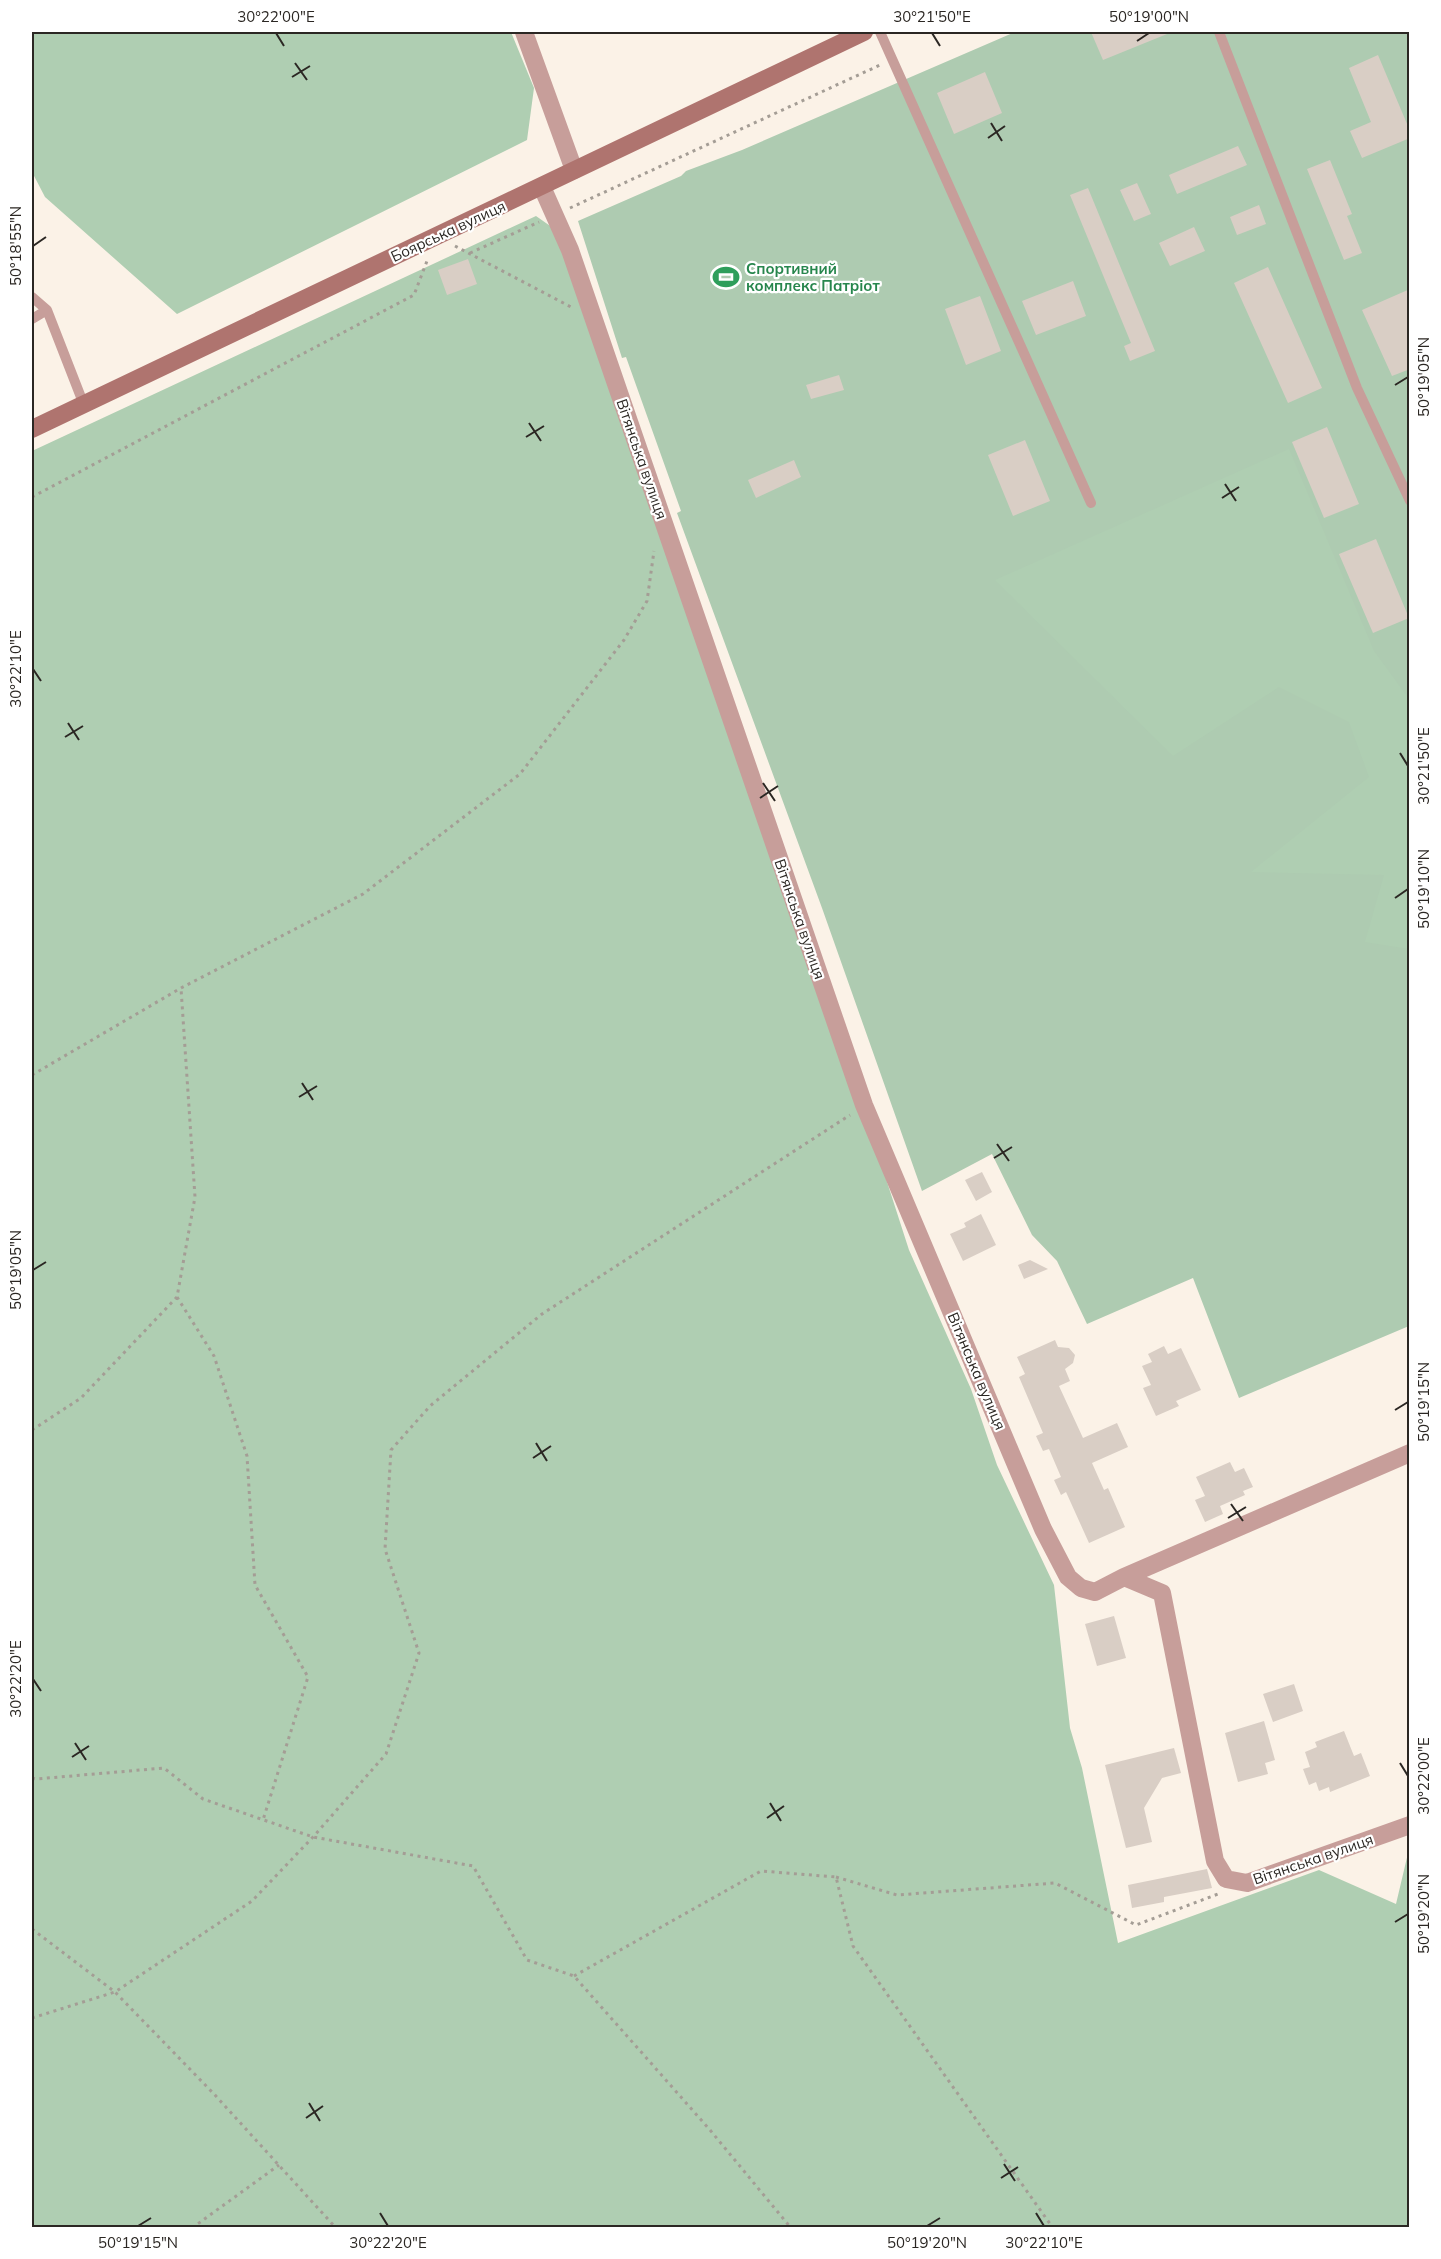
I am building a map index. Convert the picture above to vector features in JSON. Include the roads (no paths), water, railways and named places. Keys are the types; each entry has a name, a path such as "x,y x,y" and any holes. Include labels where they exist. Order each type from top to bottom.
{"street":[{"path":"524,32 574,171"},
{"name":"Боярська вулиця","path":"32,429 864,32"},
{"name":"Вітянська вулиця","path":"542,187 570,250 864,1106 1043,1529 1068,1578 1081,1588 1095,1592 1124,1577 1410,1453"},
{"name":"Вітянська вулиця","path":"1124,1577 1162,1593 1215,1861 1226,1878 1247,1883 1410,1825"}],"lane":[{"path":"880,32 1091,503"},
{"path":"1219,32 1357,388 1410,501"},
{"path":"32,297 47,310 84,405"},
{"path":"32,319 47,310"}],"place":[{"name":"Спортивний комплекс Патріот","path":"726,277"}]}
